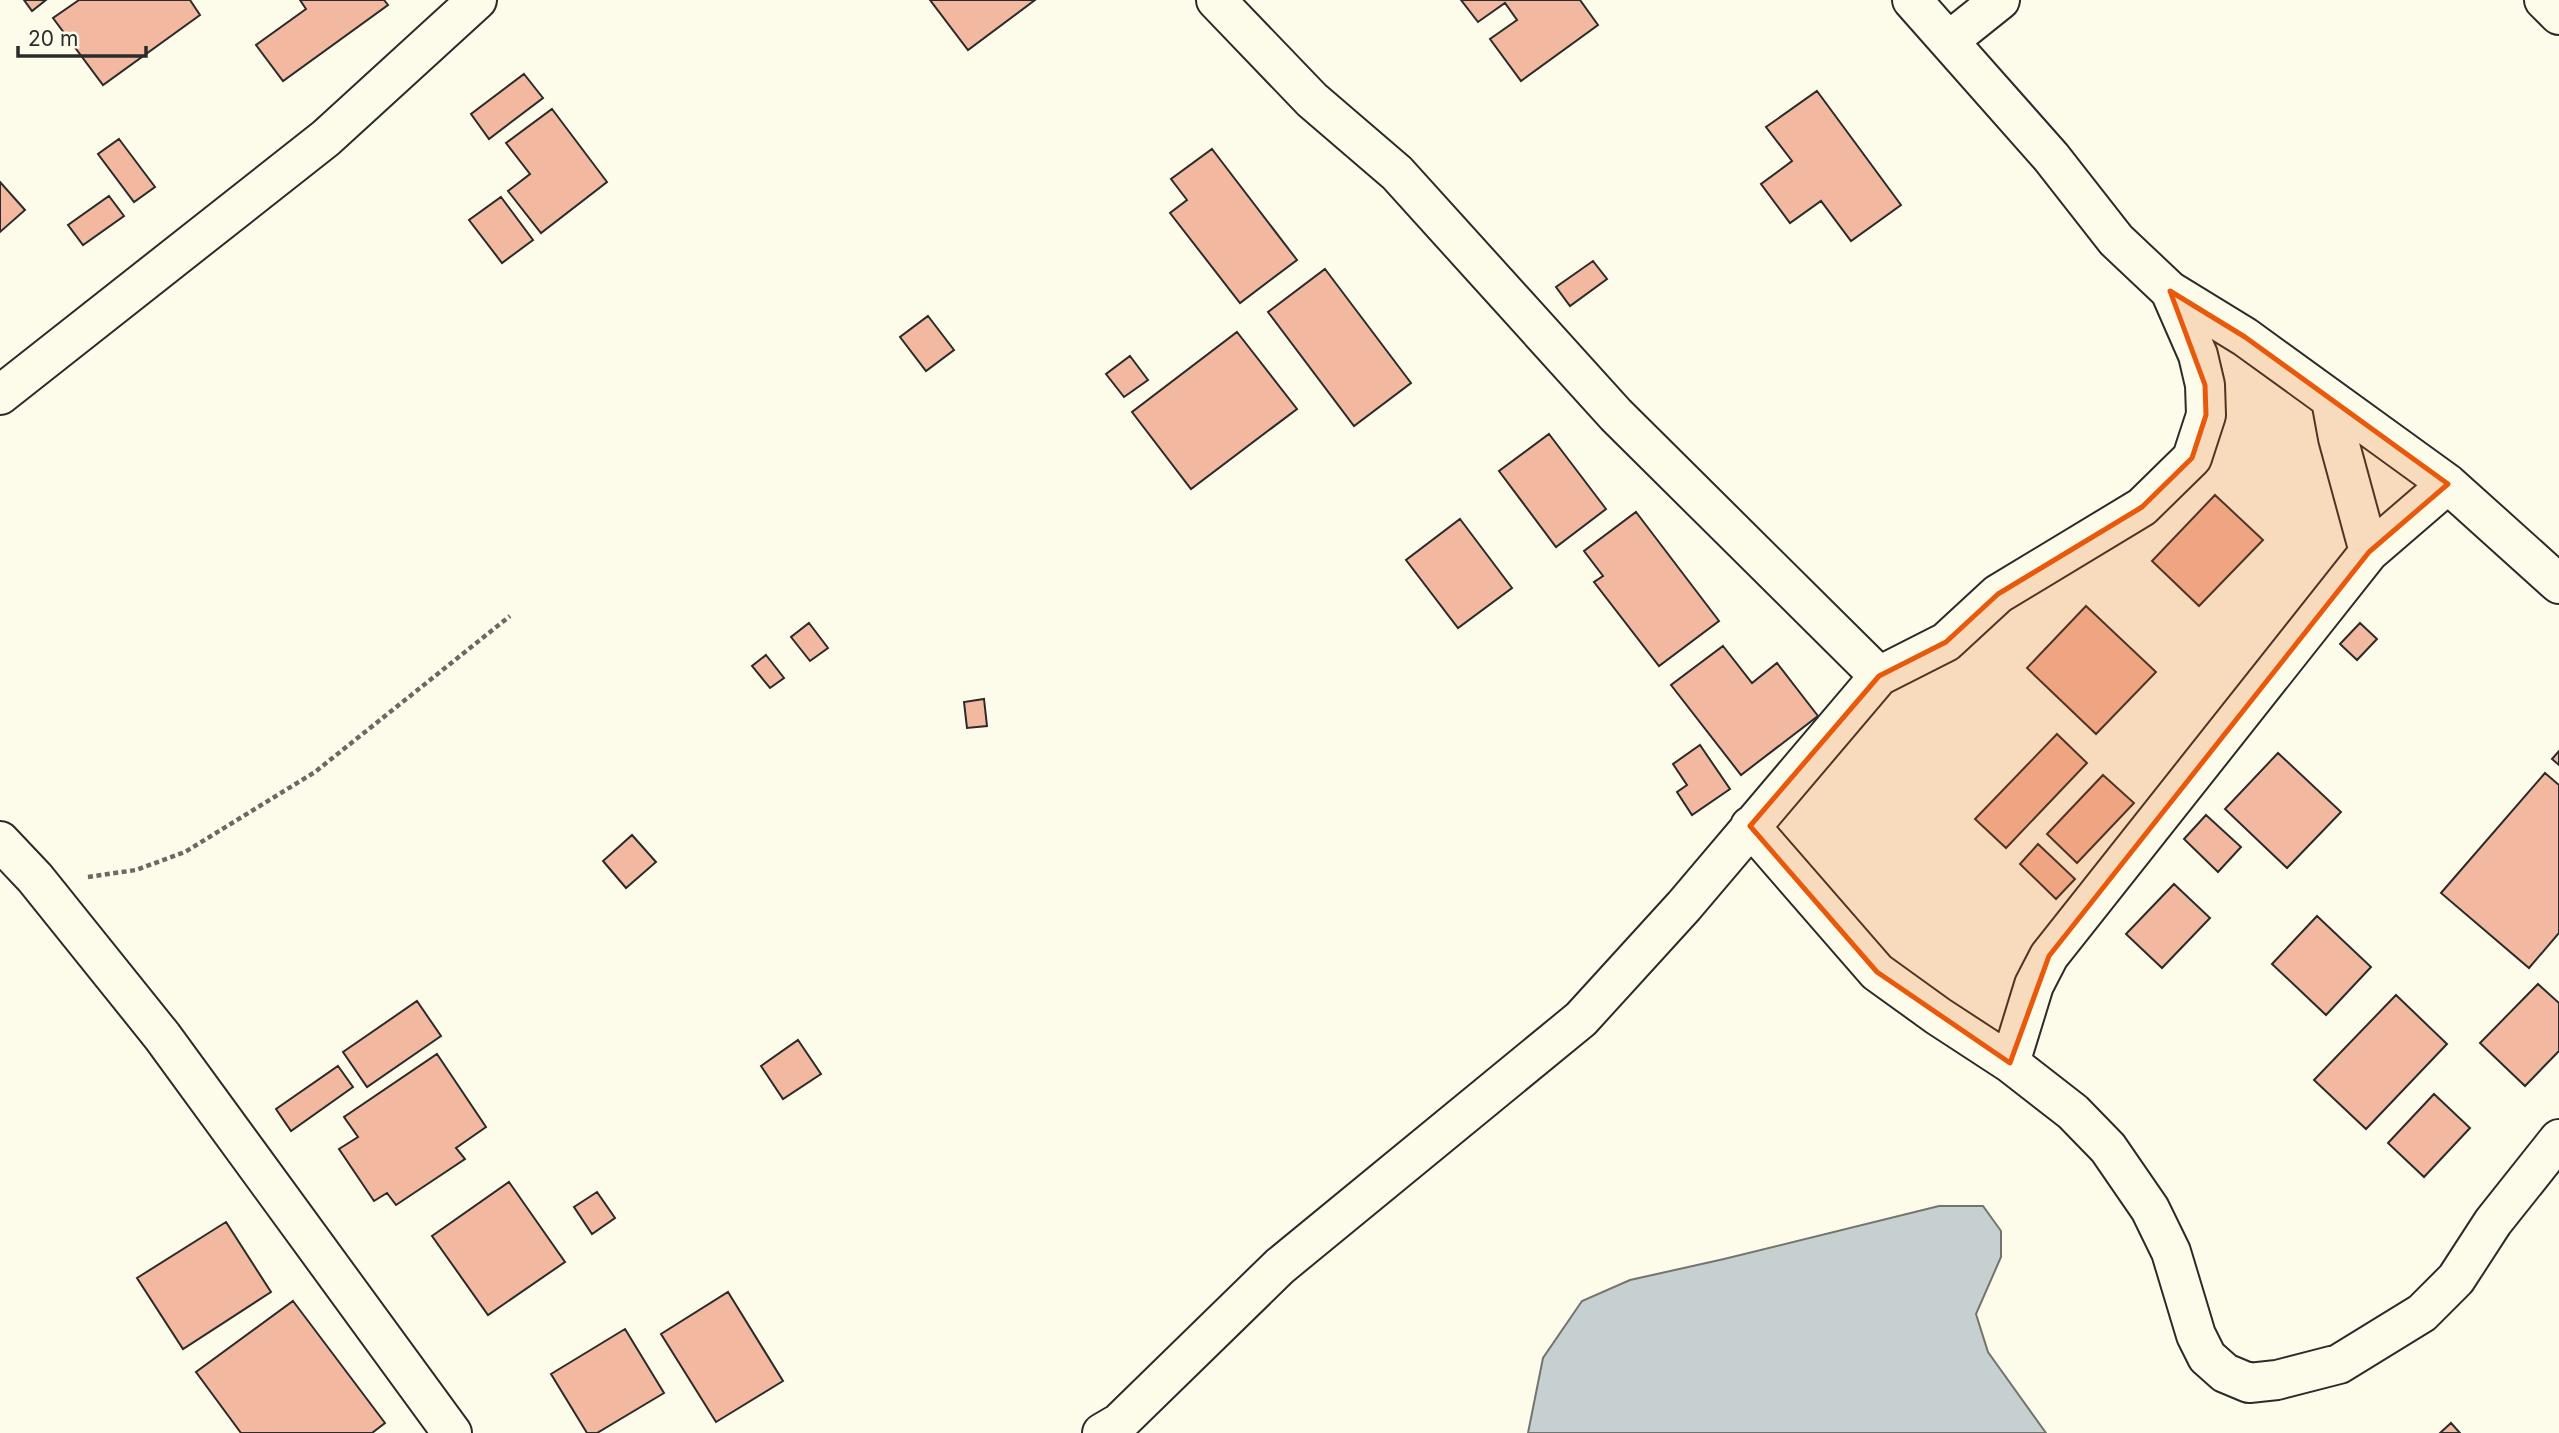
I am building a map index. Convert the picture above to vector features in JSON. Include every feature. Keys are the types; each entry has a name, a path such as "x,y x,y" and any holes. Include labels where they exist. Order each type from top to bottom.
{"street":[{"path":"0,395 326,138 477,0"},
{"path":"1216,0 1312,100 1397,173 1616,415 1880,676"},
{"path":"1912,0 2051,157 2116,240 2170,291 2245,337 2448,484 2559,584"},
{"path":"1950,40 2000,0"},
{"path":"2544,0 2559,15"},
{"path":"1102,1433 1119,1423 1280,1266 1581,1019 1684,906 1880,676 1946,642 1998,594 2142,507 2192,458 2206,415 2205,385 2197,355 2170,291"},
{"path":"2331,400 2338,438 2369,552"},
{"path":"2010,1063 2034,985 2049,956 2369,552 2448,484"},
{"path":"1750,826 1877,972 1937,1016 2010,1063 2073,1112 2108,1148 2150,1209 2171,1252 2196,1335 2207,1357 2225,1373 2249,1383 2277,1380 2339,1364 2422,1313 2456,1279 2493,1222 2559,1139"},
{"path":"0,841 35,878 162,1036 452,1433"}],"path":[{"path":"35,878 78,878 136,870 185,852 315,772 510,616"}],"highlighted area":[{"path":"2170,291 2245,337 2448,484 2369,552 2049,956 2010,1063 1877,972 1750,826 1879,676 1946,642 1998,594 2142,507 2192,458 2206,415 2205,385"}],"shaded area":[{"path":"1939,1206 1983,1206 2001,1231 2001,1257 1976,1314 1988,1352 2046,1433 1528,1433 1543,1358 1582,1301 1630,1280"}],"building":[{"path":"24,0 46,0 32,11"},
{"path":"79,0 190,0 200,15 103,85 53,18"},
{"path":"300,0 384,0 388,5 283,81 256,45 306,9"},
{"path":"930,0 1035,0 968,50"},
{"path":"1461,0 1580,0 1598,25 1521,81 1490,39 1517,20 1505,3 1478,22"},
{"path":"524,74 543,98 489,139 471,114"},
{"path":"1817,91 1901,205 1851,241 1821,201 1790,223 1761,184 1792,161 1766,127"},
{"path":"552,109 607,182 541,233 508,191 530,174 506,143"},
{"path":"119,139 155,187 134,202 98,154"},
{"path":"1212,149 1297,260 1240,303 1170,213 1187,200 1171,179"},
{"path":"0,182 25,210 0,232"},
{"path":"109,196 124,216 83,245 68,225"},
{"path":"501,197 533,240 502,263 469,220"},
{"path":"1593,261 1607,279 1570,306 1556,287"},
{"path":"1325,269 1411,383 1354,426 1268,312"},
{"path":"928,316 954,350 926,371 900,337"},
{"path":"1237,332 1297,409 1191,489 1132,412"},
{"path":"1130,356 1148,380 1124,397 1106,374"},
{"path":"1549,434 1606,509 1556,547 1499,471"},
{"path":"2215,495 2263,540 2199,606 2152,561"},
{"path":"1636,512 1719,621 1659,666 1594,582 1603,576 1584,551"},
{"path":"1460,519 1512,588 1458,628 1406,560"},
{"path":"2086,606 2156,672 2096,734 2027,668"},
{"path":"809,623 828,648 810,661 791,637"},
{"path":"2360,623 2377,639 2357,660 2340,644"},
{"path":"1723,646 1752,683 1777,663 1818,716 1741,775 1671,685"},
{"path":"766,655 784,678 770,688 752,666"},
{"path":"984,699 987,726 967,728 964,702"},
{"path":"2057,734 2087,763 2006,848 1975,819"},
{"path":"1700,745 1730,789 1692,815 1677,792 1687,785 1673,764"},
{"path":"2559,751 2559,765 2552,759"},
{"path":"2278,753 2341,812 2287,868 2225,809"},
{"path":"2545,773 2559,785 2559,933 2529,968 2441,893"},
{"path":"2103,775 2134,803 2077,863 2047,834"},
{"path":"2206,815 2241,847 2218,872 2184,839"},
{"path":"632,835 656,862 626,888 603,861"},
{"path":"2038,844 2075,879 2056,899 2020,864"},
{"path":"2174,884 2210,918 2162,968 2126,934"},
{"path":"2317,916 2371,967 2326,1015 2272,964"},
{"path":"2538,984 2559,1003 2559,1051 2525,1086 2480,1043"},
{"path":"2396,995 2447,1044 2366,1129 2314,1080"},
{"path":"417,1001 441,1036 367,1087 343,1052"},
{"path":"798,1040 821,1074 783,1099 761,1066"},
{"path":"437,1054 486,1127 456,1148 465,1159 396,1205 387,1193 374,1201 339,1149 358,1137 344,1117"},
{"path":"338,1066 353,1087 291,1131 276,1109"},
{"path":"2434,1094 2470,1128 2424,1177 2388,1143"},
{"path":"509,1182 565,1262 488,1315 432,1236"},
{"path":"597,1192 615,1218 592,1234 574,1207"},
{"path":"226,1222 271,1292 183,1349 137,1278"},
{"path":"728,1292 783,1381 716,1422 661,1334"},
{"path":"293,1301 385,1423 372,1433 241,1433 196,1372"},
{"path":"625,1329 664,1393 597,1433 587,1433 551,1374"},
{"path":"2451,1423 2460,1433 2440,1433"}]}
